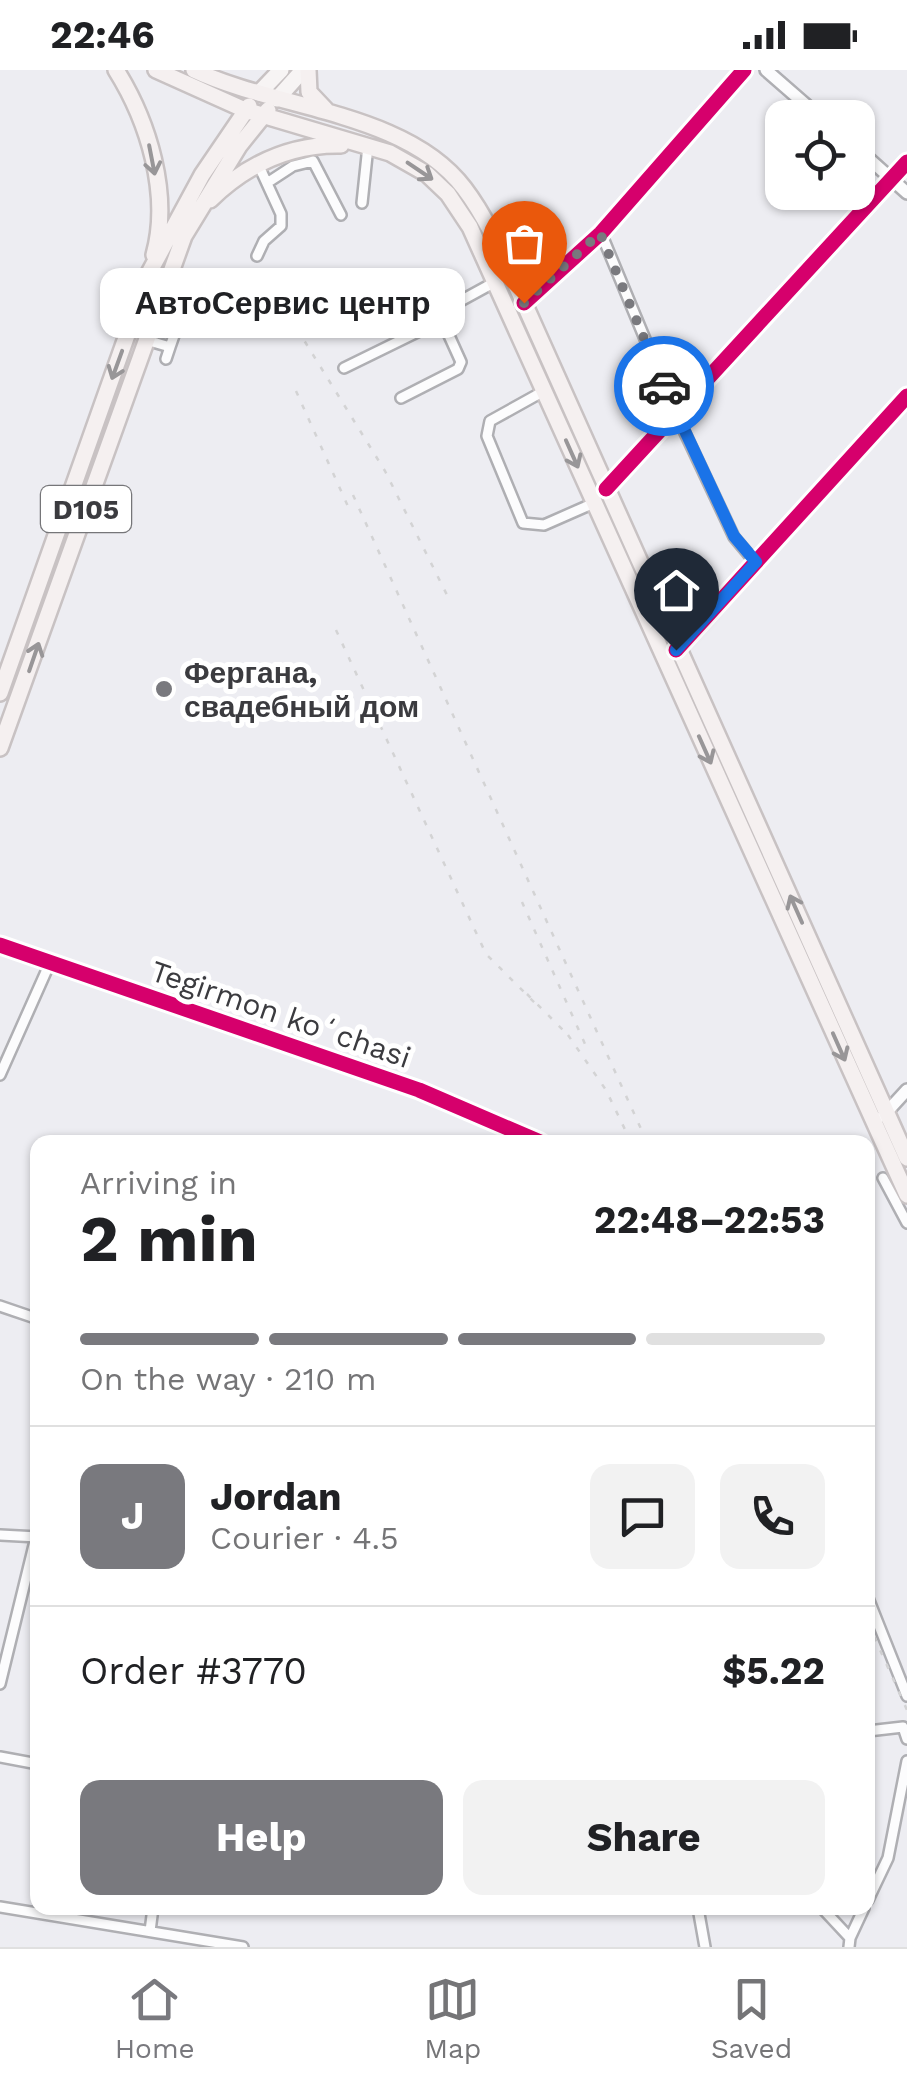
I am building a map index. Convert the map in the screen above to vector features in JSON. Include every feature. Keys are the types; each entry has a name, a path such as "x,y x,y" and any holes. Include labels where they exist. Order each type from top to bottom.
{"highway":[{"path":"116,70 142,119 154,166 157,245 149,273"},
{"path":"156,70 245,110 366,145 410,164 448,194 470,227 880,1118 907,1158"},
{"path":"194,70 404,140 426,152 463,185 486,220 880,1118 907,1195"},
{"path":"305,70 309,92 333,116"},
{"name":"D105","path":"0,693 149,273 202,174 259,93"},
{"name":"D105","path":"0,748 146,340 196,213 277,99"},
{"path":"196,213 229,182 258,164 305,147 366,145"}],"main road":[{"path":"259,93 281,70"},
{"path":"277,99 305,70"},
{"path":"509,314 524,303"}],"street":[{"path":"524,303 600,233 744,70"},
{"path":"766,70 800,100"},
{"path":"362,203 366,145"},
{"path":"267,182 293,166 313,161 342,215"},
{"path":"606,489 907,162"},
{"path":"257,256 264,241 281,226 282,214 258,164"},
{"path":"875,165 907,193"},
{"path":"600,233 676,416 734,536 756,562"},
{"path":"401,398 458,370 462,362 442,320 442,311 494,282"},
{"path":"166,359 184,304"},
{"path":"344,368 442,320"},
{"path":"146,340 170,348"},
{"path":"544,391 490,420 487,436 523,522 544,525 594,503"},
{"path":"676,650 907,396"},
{"name":"Tegirmon koʻchasi","path":"0,945 419,1090 524,1135"},
{"path":"0,1075 50,965"},
{"path":"880,1118 907,1090"},
{"path":"883,1178 907,1222"},
{"path":"0,1306 30,1316"},
{"path":"0,1535 30,1537"},
{"path":"0,1684 30,1565"},
{"path":"875,1616 907,1696"},
{"path":"875,1730 903,1727 907,1739"},
{"path":"0,1757 30,1763"},
{"path":"875,1885 888,1858 907,1761"},
{"path":"0,1907 30,1912"},
{"path":"50,1915 243,1947"},
{"path":"150,1931 153,1915"},
{"path":"699,1915 705,1947"},
{"path":"828,1915 850,1943 861,1915"}],"railway":[{"path":"289,316 385,471 449,599"},
{"path":"296,391 351,513"},
{"path":"353,495 644,1135"},
{"path":"336,630 486,954 537,1005"},
{"path":"522,902 585,1044"},
{"path":"527,994 569,1036"},
{"path":"568,1035 606,1090 628,1135"},
{"path":"875,1639 907,1710"}],"cycle path":[{"path":"524,303 601,233 744,70"},
{"path":"606,489 907,162"},
{"path":"676,650 907,396"},
{"path":"0,945 419,1090 524,1135"}],"way so far":[{"path":"524,303 600,233 664,386"}],"place":[{"name":"АвтоСервис центр","path":"524,303"},
{"name":"Фергана, свадебный дом","path":"164,689"}],"route":[{"path":"664,386 734,536 756,562 676,650"}]}
